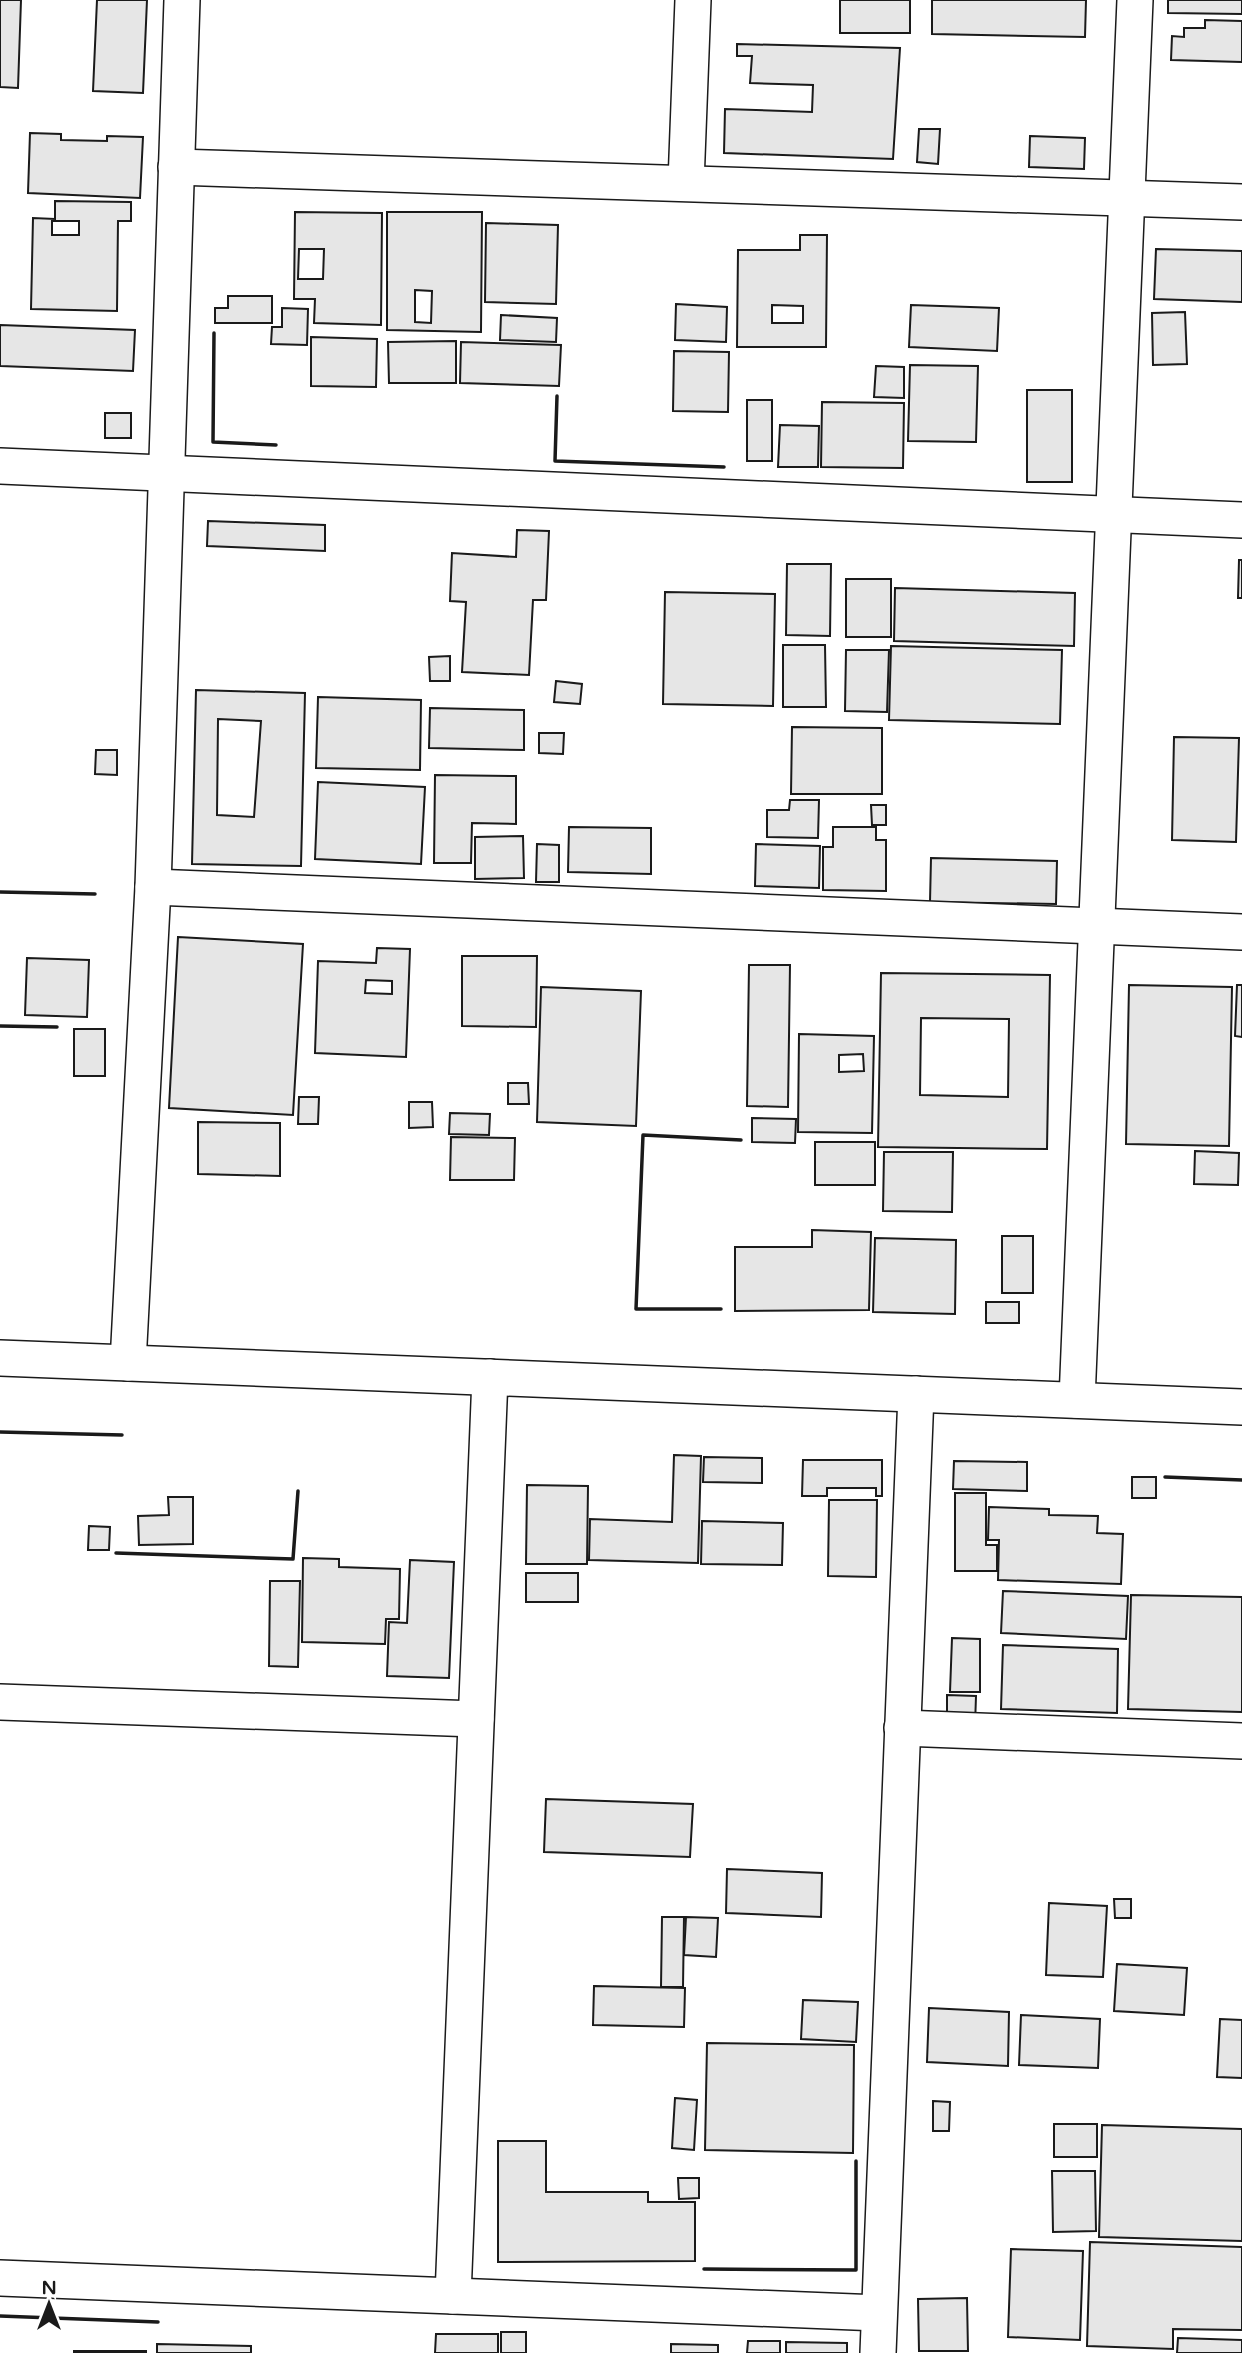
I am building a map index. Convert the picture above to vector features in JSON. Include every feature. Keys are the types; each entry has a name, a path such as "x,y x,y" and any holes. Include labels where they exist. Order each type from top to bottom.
{"street":[{"path":"128,1363 153,887 182,0"},
{"path":"686,183 693,0"},
{"path":"1077,1400 1135,0"},
{"path":"176,167 1242,202"},
{"path":"0,466 1242,520"},
{"path":"153,887 1242,932"},
{"path":"0,1358 1242,1406"},
{"path":"453,2296 489,1377"},
{"path":"878,2353 916,1394"},
{"path":"0,1702 476,1720"},
{"path":"902,1728 1242,1741"},
{"path":"0,2278 879,2313"}],"building":[{"path":"0,0 21,0 18,88 0,87"},
{"path":"97,0 147,0 143,93 93,91"},
{"path":"840,0 910,0 910,33 840,33"},
{"path":"932,0 1086,0 1085,37 932,34"},
{"path":"1168,0 1242,0 1242,14 1168,13"},
{"path":"1205,20 1242,21 1242,62 1171,60 1172,36 1184,37 1184,28 1205,28"},
{"path":"737,44 900,48 893,159 724,153 725,109 812,112 813,85 750,83 752,56 737,56"},
{"path":"919,129 940,129 938,164 917,162"},
{"path":"30,133 61,134 61,140 107,141 107,136 143,137 140,198 28,193"},
{"path":"1030,136 1085,138 1084,169 1029,167"},
{"path":"55,201 131,202 131,221 118,221 117,311 31,309 33,218 55,219","holes":["52,221 79,221 79,235 52,235"]},
{"path":"295,212 382,213 381,325 314,323 315,299 294,299","holes":["299,249 324,249 323,279 298,279"]},
{"path":"387,212 482,212 481,332 387,330","holes":["415,290 432,291 431,323 415,322"]},
{"path":"486,223 558,225 556,304 485,302"},
{"path":"800,235 827,235 826,347 737,347 738,250 800,250","holes":["772,305 803,306 803,323 772,323"]},
{"path":"1156,249 1242,251 1242,302 1154,299"},
{"path":"228,296 272,296 272,323 215,323 215,308 228,308"},
{"path":"676,304 727,307 726,342 675,340"},
{"path":"911,305 999,308 997,351 909,347"},
{"path":"282,308 308,309 307,345 271,344 272,327 282,327"},
{"path":"1185,312 1187,364 1153,365 1152,313"},
{"path":"501,315 557,318 556,342 500,340"},
{"path":"0,325 135,330 133,371 0,366"},
{"path":"311,337 377,339 376,387 311,386"},
{"path":"456,341 456,383 389,383 388,342"},
{"path":"461,342 561,345 559,386 460,383"},
{"path":"674,351 729,352 728,412 673,411"},
{"path":"910,365 978,366 976,442 908,441"},
{"path":"876,366 904,367 904,398 874,397"},
{"path":"1027,390 1072,390 1072,482 1027,482"},
{"path":"747,400 772,400 772,461 747,461"},
{"path":"822,402 904,403 903,468 821,467"},
{"path":"105,413 131,413 131,438 105,438"},
{"path":"780,425 819,426 818,467 778,467"},
{"path":"208,521 325,525 325,551 207,546"},
{"path":"517,530 549,531 546,600 533,600 529,675 462,672 466,602 450,601 452,553 516,557"},
{"path":"1239,560 1242,560 1242,598 1238,598"},
{"path":"787,564 831,564 830,636 786,635"},
{"path":"846,579 891,579 891,637 846,637"},
{"path":"895,588 1075,593 1074,646 894,641"},
{"path":"665,592 775,594 773,706 663,704"},
{"path":"783,645 825,645 826,707 783,707"},
{"path":"891,646 1062,650 1060,724 889,720"},
{"path":"846,650 889,650 887,712 845,711"},
{"path":"450,656 450,681 430,681 429,657"},
{"path":"556,681 582,684 580,704 554,702"},
{"path":"196,690 305,693 301,866 192,864","holes":["218,719 261,721 254,817 217,815"]},
{"path":"318,697 421,700 420,770 316,768"},
{"path":"430,708 524,710 524,750 429,748"},
{"path":"792,727 882,728 882,794 791,794"},
{"path":"539,733 564,733 563,754 539,753"},
{"path":"1174,737 1239,738 1236,842 1172,840"},
{"path":"96,750 117,750 117,775 95,774"},
{"path":"435,775 516,776 516,824 472,823 471,863 434,863"},
{"path":"318,782 425,787 421,864 315,859"},
{"path":"790,800 819,800 818,838 767,837 767,810 789,810"},
{"path":"871,805 886,805 886,825 872,825"},
{"path":"569,827 651,828 651,874 568,872"},
{"path":"833,827 876,827 876,840 886,840 886,891 823,890 823,847 833,847"},
{"path":"523,836 524,878 475,879 475,837"},
{"path":"537,844 559,845 559,882 536,882"},
{"path":"756,844 820,846 819,888 755,886"},
{"path":"931,858 1057,861 1056,904 930,902"},
{"path":"178,937 303,944 293,1115 169,1108"},
{"path":"377,948 410,949 406,1057 315,1053 318,961 376,963","holes":["366,980 392,981 392,994 365,993"]},
{"path":"462,956 537,956 536,1027 462,1026"},
{"path":"27,958 89,960 87,1017 25,1015"},
{"path":"749,965 790,965 788,1107 747,1106"},
{"path":"881,973 1050,975 1047,1149 878,1147","holes":["921,1018 1009,1019 1008,1097 920,1095"]},
{"path":"1129,985 1232,987 1229,1146 1126,1144"},
{"path":"1237,985 1242,985 1242,1037 1235,1036"},
{"path":"541,987 641,991 636,1126 537,1122"},
{"path":"74,1029 105,1029 105,1076 74,1076"},
{"path":"799,1034 874,1036 872,1133 798,1132","holes":["863,1054 864,1071 839,1072 839,1055"]},
{"path":"508,1083 528,1083 529,1104 508,1104"},
{"path":"299,1097 319,1097 318,1124 298,1124"},
{"path":"409,1102 432,1102 433,1127 409,1128"},
{"path":"450,1113 490,1114 489,1135 449,1134"},
{"path":"752,1118 796,1119 795,1143 752,1142"},
{"path":"198,1122 280,1123 280,1176 198,1174"},
{"path":"451,1137 515,1138 514,1180 450,1180"},
{"path":"815,1142 875,1142 875,1185 815,1185"},
{"path":"1195,1151 1239,1153 1238,1185 1194,1184"},
{"path":"884,1152 953,1152 952,1212 883,1211"},
{"path":"812,1230 871,1232 869,1310 735,1311 735,1247 812,1247"},
{"path":"1002,1236 1033,1236 1033,1293 1002,1293"},
{"path":"875,1238 956,1240 955,1314 873,1312"},
{"path":"986,1302 1019,1302 1019,1323 986,1323"},
{"path":"674,1455 701,1456 698,1563 589,1560 590,1519 672,1522"},
{"path":"704,1457 762,1458 762,1483 703,1482"},
{"path":"803,1460 882,1460 882,1496 876,1496 876,1488 827,1488 827,1496 802,1496"},
{"path":"954,1461 1027,1462 1027,1491 953,1489"},
{"path":"1132,1477 1156,1477 1156,1498 1132,1498"},
{"path":"527,1485 588,1486 587,1564 526,1564"},
{"path":"955,1493 986,1493 986,1545 997,1545 997,1571 955,1571"},
{"path":"168,1497 193,1497 193,1544 139,1545 138,1516 169,1515"},
{"path":"829,1500 877,1500 876,1577 828,1576"},
{"path":"989,1507 1049,1509 1049,1515 1098,1516 1097,1533 1123,1534 1121,1584 998,1580 999,1540 988,1540"},
{"path":"702,1521 783,1523 782,1565 701,1564"},
{"path":"89,1526 110,1527 109,1550 88,1550"},
{"path":"303,1558 339,1559 339,1567 400,1569 399,1619 386,1619 385,1644 302,1642"},
{"path":"410,1560 454,1562 449,1678 387,1676 389,1622 407,1623"},
{"path":"526,1573 578,1573 578,1602 526,1602"},
{"path":"270,1581 300,1581 298,1667 269,1666"},
{"path":"1003,1591 1128,1596 1126,1639 1001,1633"},
{"path":"1131,1595 1242,1597 1242,1712 1128,1709"},
{"path":"952,1638 980,1639 980,1692 950,1692"},
{"path":"1003,1645 1118,1649 1117,1713 1001,1709"},
{"path":"947,1695 976,1696 975,1726 947,1726"},
{"path":"546,1799 693,1804 690,1857 544,1852"},
{"path":"727,1869 822,1873 821,1917 726,1913"},
{"path":"1114,1899 1131,1899 1131,1918 1115,1918"},
{"path":"1049,1903 1107,1906 1103,1977 1046,1975"},
{"path":"662,1917 684,1917 683,1987 661,1987"},
{"path":"686,1917 718,1918 716,1957 684,1955"},
{"path":"1117,1964 1187,1968 1184,2015 1114,2011"},
{"path":"594,1986 685,1988 684,2027 593,2025"},
{"path":"803,2000 858,2002 856,2042 801,2039"},
{"path":"929,2008 1009,2012 1008,2066 927,2062"},
{"path":"1021,2015 1100,2019 1098,2068 1019,2065"},
{"path":"1220,2019 1242,2020 1242,2078 1217,2077"},
{"path":"707,2043 854,2045 853,2153 705,2150"},
{"path":"675,2098 697,2100 694,2150 672,2148"},
{"path":"933,2101 950,2102 949,2131 933,2131"},
{"path":"1054,2124 1097,2124 1097,2157 1054,2157"},
{"path":"1102,2125 1242,2129 1242,2241 1099,2237"},
{"path":"498,2141 546,2141 546,2192 648,2192 648,2202 695,2202 695,2261 498,2262"},
{"path":"1052,2171 1095,2171 1096,2231 1053,2232"},
{"path":"678,2178 699,2178 699,2198 679,2199"},
{"path":"1090,2242 1242,2247 1242,2330 1173,2329 1173,2349 1087,2346"},
{"path":"1011,2249 1083,2251 1080,2340 1008,2337"},
{"path":"967,2298 968,2351 919,2351 918,2299"},
{"path":"501,2332 526,2332 526,2353 501,2353"},
{"path":"436,2334 498,2334 498,2353 435,2353"},
{"path":"1178,2338 1242,2340 1242,2353 1177,2353"},
{"path":"748,2341 780,2341 780,2353 747,2353"},
{"path":"786,2342 847,2343 847,2353 786,2353"},
{"path":"157,2344 251,2346 251,2353 157,2353"},
{"path":"671,2344 718,2345 718,2353 671,2353"},
{"path":"146,2351 146,2353 74,2353"}],"wall":[{"path":"214,333 213,442 276,445"},
{"path":"557,396 555,461 724,467"},
{"path":"0,892 95,894"},
{"path":"0,1026 57,1027"},
{"path":"721,1309 636,1309 643,1135 741,1140"},
{"path":"0,1432 122,1435"},
{"path":"1165,1477 1242,1480"},
{"path":"116,1553 293,1559 298,1491"},
{"path":"704,2269 856,2270 856,2161"},
{"path":"0,2316 158,2322"}]}
